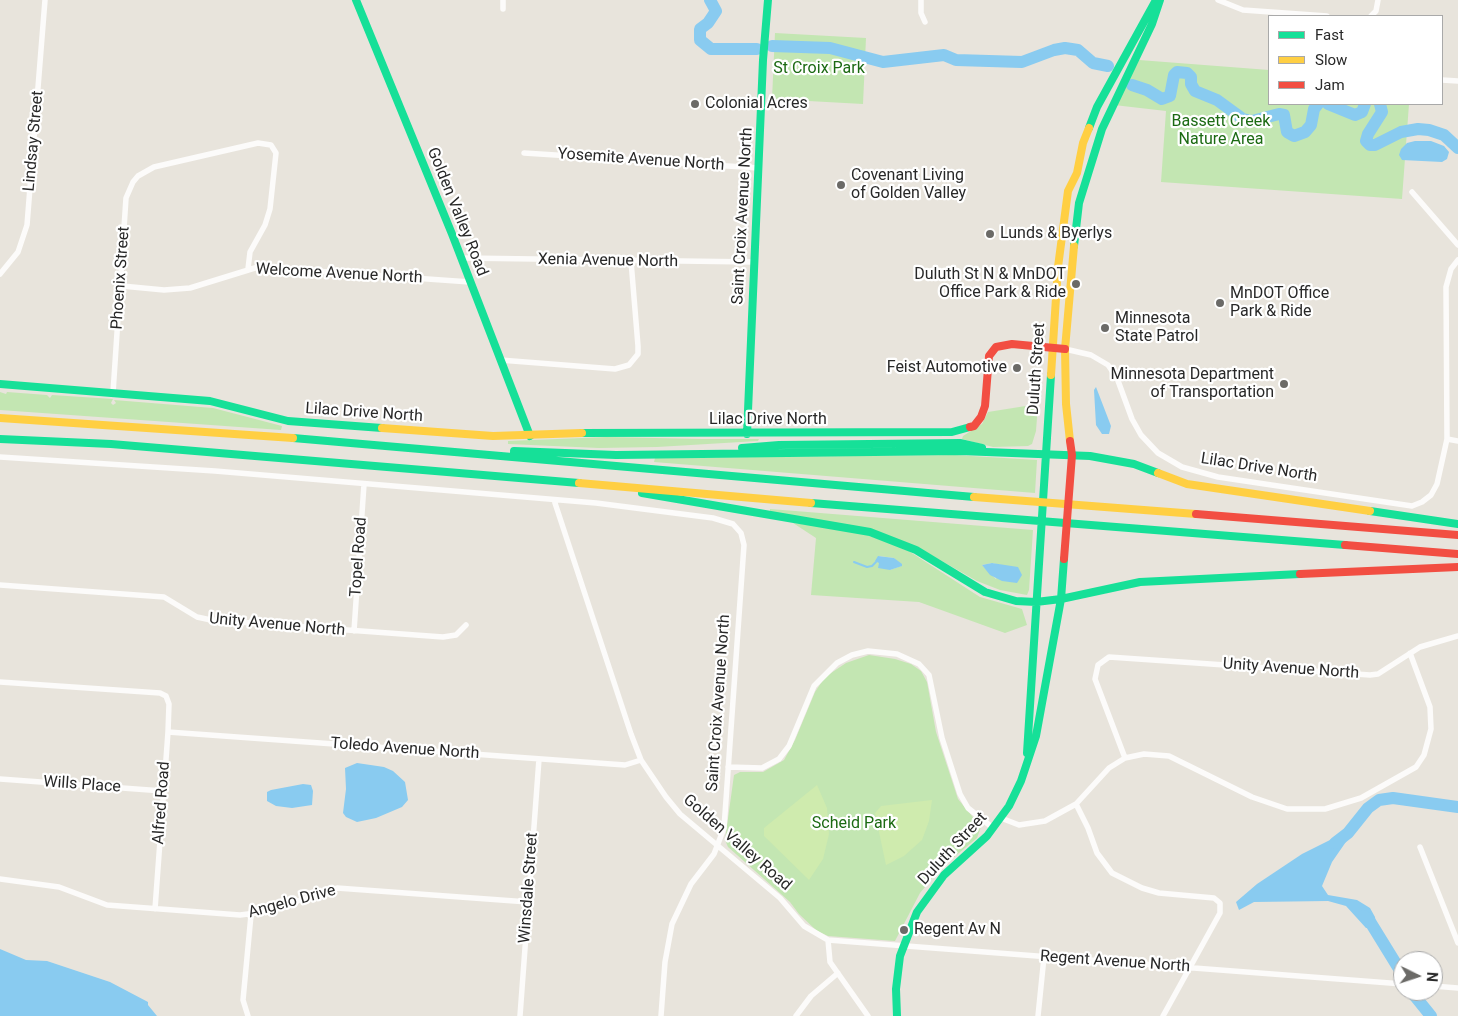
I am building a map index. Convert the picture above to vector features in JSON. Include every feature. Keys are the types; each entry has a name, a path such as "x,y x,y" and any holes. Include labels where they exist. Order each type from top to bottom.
{"main road":[{"name":"Golden Valley Road","path":"356,0 462,258 530,436"},
{"name":"Saint Croix Avenue North","path":"747,434 768,0"},
{"name":"Duluth Street","path":"1027,760 1052,348 1060,240 1068,191 1077,173 1083,143 1097,107 1156,0"},
{"name":"Duluth Street","path":"897,1016 898,971 903,947 917,912 929,893 944,875 1001,818 1014,795 1036,736 1061,599 1072,455 1066,404 1065,349 1071,267 1079,202 1102,129 1152,24 1160,0"},
{"name":"Lilac Drive North","path":"0,384 210,401 288,421 475,435 530,436 617,432 747,434 952,432 966,430 974,426 983,412 990,356 996,347 1012,344 1065,349"},
{"path":"0,418 236,433 1458,536"},
{"path":"0,439 111,444 1090,526 1458,554"},
{"path":"450,451 648,455 1000,453 1072,455 1119,460 1187,484 1458,524"},
{"path":"607,485 662,498 870,532 916,550 985,592 1016,601 1036,602 1061,599 1140,582 1458,567"}],"street":[{"name":"Lindsay Street","path":"0,274 18,252 27,225 45,0"},
{"path":"503,10 504,0"},
{"path":"921,0 921,13 925,22"},
{"path":"1218,0 1243,10 1313,15"},
{"path":"1372,15 1378,0"},
{"path":"1443,80 1458,81"},
{"name":"Phoenix Street","path":"113,393 122,286 126,198 133,182 146,170 258,143 271,145 276,153 270,208 265,225 250,252 248,268"},
{"name":"Yosemite Avenue North","path":"524,152 759,168"},
{"path":"1412,192 1458,245"},
{"name":"Xenia Avenue North","path":"462,258 571,258 631,262 754,262"},
{"path":"1458,260 1447,277 1446,287 1447,439 1458,441"},
{"path":"500,360 615,369 629,365 638,354 631,262"},
{"name":"Welcome Avenue North","path":"122,286 164,290 190,288 220,280 248,268 272,267 470,282"},
{"name":"Lilac Drive North","path":"1065,349 1091,355 1108,365 1117,378 1132,420 1141,435 1158,453 1182,467 1218,477 1412,506 1422,502 1431,495 1437,484 1447,439"},
{"path":"0,457 144,465 554,500"},
{"name":"Topel Road","path":"354,631 364,484"},
{"name":"Saint Croix Avenue North","path":"554,500 634,507 713,518 728,522 737,528 741,533 744,545 724,828 714,854 691,884 672,924 665,962 661,1016"},
{"name":"Golden Valley Road","path":"554,500 631,734 642,760 666,797 680,814 780,898 804,926 828,940"},
{"name":"Unity Avenue North","path":"0,585 148,595 170,600 202,619 443,637 456,635 466,625"},
{"name":"Unity Avenue North","path":"1126,758 1095,679 1102,660 1116,656 1370,675 1378,674 1410,653 1433,642 1458,636"},
{"path":"728,767 762,768 779,759 788,746 814,686 825,672 837,663 852,655 868,651 897,654 919,664 929,676 940,728 960,794 968,808 993,828"},
{"path":"1001,818 1019,825 1045,821 1076,804 1109,768 1126,758 1144,754 1169,756 1269,804 1306,811 1325,809 1361,798 1416,767 1424,755 1431,729 1430,712 1427,696 1410,653"},
{"name":"Alfred Road","path":"0,682 160,693 166,696 169,704 168,732 154,909"},
{"name":"Toledo Avenue North","path":"168,732 625,765 642,760"},
{"name":"Winsdale Street","path":"520,1016 539,759"},
{"name":"Wills Place","path":"0,779 163,790"},
{"path":"1076,804 1088,828 1097,853 1112,873 1142,888 1159,893 1214,898 1221,907 1191,968 1163,1016"},
{"path":"1420,847 1458,943"},
{"name":"Angelo Drive","path":"0,879 59,888 107,905 250,916 337,888 528,902"},
{"path":"248,1016 243,1000 250,916"},
{"path":"828,940 828,957 868,1016"},
{"name":"Regent Avenue North","path":"828,940 1393,983"},
{"path":"1038,1016 1044,957"},
{"path":"796,1016 811,996 838,973"},
{"path":"1443,987 1458,988"}],"green space":[{"name":"St Croix Park","path":"775,33 866,38 863,104 772,99"},
{"name":"Bassett Creek Nature Area","path":"1139,60 1268,70 1268,105 1409,105 1402,199 1161,182 1166,111 1114,105"},
{"path":"0,392 6,394 7,392 47,395 50,398 52,395 113,399 111,403 113,405 116,403 114,400 213,408 282,426 281,430 0,410"},
{"path":"1038,404 1036,431 1032,444 1028,446 993,447 962,439 963,436 982,424 988,412"},
{"path":"607,437 759,439 758,441 657,447 599,448 508,444 508,441"},
{"path":"955,455 1037,460 1035,493 654,462 655,458"},
{"path":"770,509 1033,530 1029,590 1027,595 1000,590 977,581 917,547 770,512","holes":["992,563 1001,565 996,579 982,565"]},
{"path":"793,523 851,530 901,546 980,597 1022,609 1027,625 1005,633 919,602 811,595 816,538","holes":["879,556 894,558 901,566 890,570 879,563"]},
{"name":"Scheid Park","path":"869,655 895,659 911,664 921,671 927,682 936,732 958,799 981,827 977,838 941,868 920,893 895,941 828,936 817,931 799,914 790,902 728,847 725,840 734,775 740,772 763,772 784,760 795,740 815,692 825,677 846,663"},
{"path":"817,785 827,808 829,834 823,859 809,880 764,836 764,828"},
{"path":"932,800 929,821 922,840 904,856 886,865 875,813 881,806"}],"water":[{"path":"1431,141 1444,146 1449,152 1447,159 1442,162 1402,160 1399,155 1401,149 1407,143"},
{"path":"1096,387 1111,426 1109,434 1102,434 1096,425 1094,390"},
{"path":"878,556 894,558 902,566 890,570 878,568 879,563 875,561"},
{"path":"992,563 1018,567 1022,575 1017,583 1002,581 990,575 982,565"},
{"path":"357,763 384,767 393,771 405,782 408,800 402,807 376,818 357,822 346,817 343,813 346,789 345,768"},
{"path":"303,784 311,785 313,791 312,805 292,808 276,806 267,801 267,792 271,790"},
{"path":"1346,832 1350,836 1332,862 1322,886 1328,895 1357,900 1370,908 1375,917 1376,928 1366,928 1346,906 1328,901 1254,902 1239,910 1236,902 1257,884 1302,854"},
{"path":"0,949 26,960 47,961 110,982 148,1002 148,1005 157,1016 0,1016"}],"waterway":[{"path":"710,0 716,11 708,23 700,29 700,40 711,49 757,49"},
{"path":"772,46 830,48 883,62 944,55 956,60 1022,62 1054,50 1065,48 1078,50 1093,63 1108,66"},
{"path":"1132,85 1147,90 1162,99 1170,96 1174,75 1177,72 1187,73 1191,77 1191,84 1195,91 1217,100 1243,119 1252,121 1279,114 1284,115 1287,132 1294,136 1305,132 1311,125 1314,109 1317,105"},
{"path":"1330,105 1355,115 1362,112 1365,105"},
{"path":"1380,105 1382,112 1368,134 1366,141 1370,145 1375,145 1401,132 1418,129 1444,135 1458,148"},
{"path":"854,562 867,567 872,566 876,562"},
{"path":"1335,843 1348,833 1368,808 1379,800 1393,798 1458,807"},
{"path":"1364,916 1369,920 1393,959"},
{"path":"1419,1001 1431,1016"}],"traffic: fast":[{"path":"356,0 452,234 530,436"},
{"path":"747,434 763,60 768,0"},
{"path":"1089,128 1097,107 1156,0"},
{"path":"1074,246 1079,203 1102,129 1152,24 1160,0"},
{"path":"1027,753 1051,375"},
{"path":"0,384 210,401 288,421 382,428"},
{"path":"582,433 952,432 970,427"},
{"path":"293,438 974,497"},
{"path":"0,439 111,444 579,483"},
{"path":"742,448 779,445 960,443 982,448"},
{"path":"514,451 616,455 960,451 1090,456 1134,464 1158,473"},
{"path":"642,493 870,532 916,550 985,592 1016,601 1036,602 1061,599 1140,582 1300,574"},
{"path":"811,503 1345,545"},
{"path":"1370,511 1458,524"},
{"path":"897,1016 896,989 900,956 917,912 944,875 987,836 1009,806 1021,781 1036,736 1061,599 1064,559"}],"traffic: slow":[{"path":"1051,375 1058,267 1068,191 1077,173 1083,143 1089,128"},
{"path":"1070,441 1066,404 1065,349 1074,246"},
{"path":"0,418 293,438"},
{"path":"382,428 493,436 582,433"},
{"path":"1158,473 1187,484 1370,511"},
{"path":"579,483 811,503"},
{"path":"974,497 1196,514"}],"traffic: jam":[{"path":"970,427 974,426 981,417 985,406 989,356 996,347 1012,344 1065,349"},
{"path":"1064,559 1072,455 1070,441"},
{"path":"1196,514 1458,535"},
{"path":"1345,545 1458,554"},
{"path":"1300,574 1458,567"}],"place":[{"name":"Colonial Acres","path":"695,104"},
{"name":"Covenant Living of Golden Valley","path":"841,185"},
{"name":"Lunds & Byerlys","path":"990,234"},
{"name":"Duluth St N & MnDOT Office Park & Ride","path":"1076,284"},
{"name":"MnDOT Office Park & Ride","path":"1220,303"},
{"name":"Minnesota State Patrol","path":"1105,328"},
{"name":"Feist Automotive","path":"1017,368"},
{"name":"Minnesota Department of Transportation","path":"1284,384"},
{"name":"Regent Av N","path":"904,930"}]}
